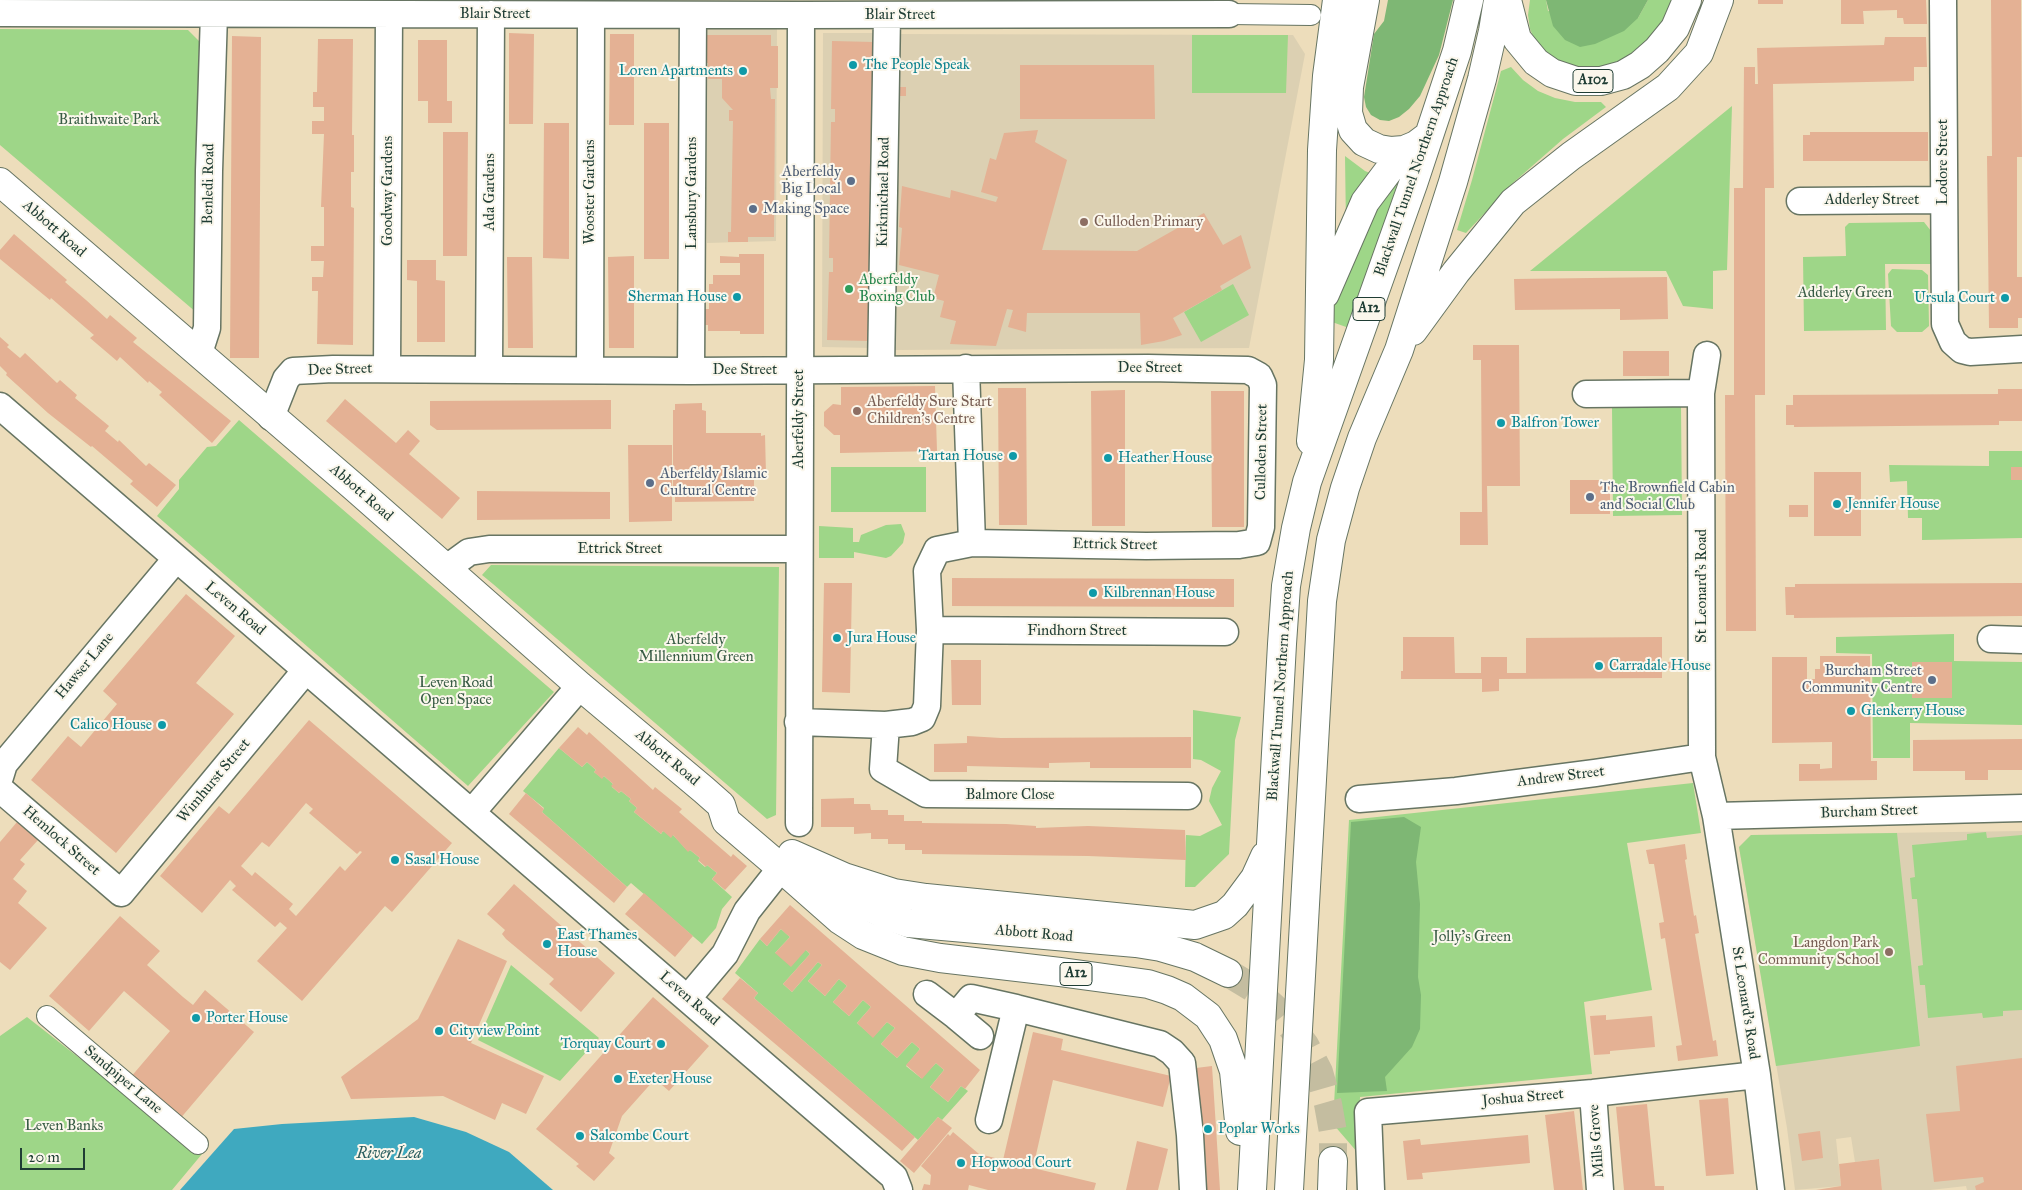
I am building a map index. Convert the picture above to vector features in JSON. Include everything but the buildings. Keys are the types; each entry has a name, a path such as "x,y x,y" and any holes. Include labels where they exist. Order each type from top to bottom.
{"main road":[{"name":"A12","path":"1307,482 1319,360 1322,150 1327,76 1337,0"},
{"path":"1365,0 1349,87 1348,113 1353,130 1364,142 1379,149 1404,150 1416,145 1428,136"},
{"name":"Blackwall Tunnel Northern Approach","path":"1252,1190 1270,839 1286,586 1296,528 1307,482 1413,184 1457,51 1469,0"},
{"name":"Blackwall Tunnel Northern Approach","path":"1289,1190 1322,601 1332,540 1345,488 1362,438 1398,350 1454,182 1494,31 1498,0"},
{"name":"A102","path":"1507,0 1517,39 1536,62 1552,73 1576,81 1608,79 1623,75 1640,65 1657,50 1675,28 1687,0"},
{"name":"A12","path":"1398,350 1456,272 1513,202 1571,156 1668,87 1699,53 1719,0"},
{"path":"1320,307 1365,202 1404,150"},
{"name":"Abbott Road","path":"0,182 447,568 580,686 721,805 726,821 787,861 834,882 860,903 885,915 908,922 1136,943 1161,947 1195,957 1228,973"},
{"name":"A12","path":"787,861 894,893 926,898 1194,925 1224,915 1235,905 1254,878 1265,857 1270,839"},
{"name":"A12","path":"787,861 840,920 864,935 903,951 940,958 1148,984 1183,997 1208,1016 1223,1039 1234,1071 1246,1190"},
{"path":"1332,1190 1333,1161"}],"street":[{"name":"Lodore Street","path":"1944,0 1944,324 1953,342 1962,350 1970,352 2022,349"},
{"name":"Blair Street","path":"0,13 693,15 791,10 887,15 991,7 1224,9 1312,15"},
{"name":"Aberfeldy Street","path":"791,10 799,370 799,823"},
{"name":"Benledi Road","path":"199,353 207,328 214,14"},
{"name":"Goodway Gardens","path":"387,368 389,14"},
{"name":"Ada Gardens","path":"490,369 491,14"},
{"name":"Wooster Gardens","path":"590,370 591,15"},
{"name":"Lansbury Gardens","path":"691,371 693,15"},
{"name":"Kirkmichael Road","path":"881,369 887,15"},
{"name":"Adderley Street","path":"1800,201 1943,200"},
{"name":"St Leonard's Road","path":"1702,757 1701,392 1707,355"},
{"name":"Dee Street","path":"271,417 286,379 293,371 387,368 691,371 966,368 1248,370"},
{"path":"966,368 972,543"},
{"name":"Culloden Street","path":"1248,370 1259,376 1263,385 1261,527 1257,542"},
{"path":"1586,394 1701,392"},
{"name":"Leven Road","path":"0,406 688,998 897,1184"},
{"name":"Ettrick Street","path":"930,630 927,571 937,550 972,543 1155,546 1239,545 1257,542"},
{"name":"Ettrick Street","path":"447,568 469,552 489,549 799,550"},
{"name":"Hawser Lane","path":"0,777 4,764 176,559"},
{"path":"798,722 886,725 912,722 922,718 927,706 930,630"},
{"name":"Findhorn Street","path":"930,630 1225,632"},
{"path":"1991,640 2022,640"},
{"name":"Wimhurst Street","path":"121,893 306,670"},
{"path":"472,812 580,686"},
{"name":"Balmore Close","path":"886,725 883,769 926,794 1188,796"},
{"path":"1702,757 1716,816"},
{"name":"Andrew Street","path":"1359,799 1484,787 1702,757"},
{"name":"Hemlock Street","path":"0,789 121,893"},
{"name":"Burcham Street","path":"1716,816 2022,808"},
{"name":"St Leonard's Road","path":"1716,816 1757,1075 1771,1190"},
{"path":"688,998 725,954 747,911 787,861"},
{"path":"927,994 980,1036"},
{"path":"956,1016 971,998 1160,1044 1172,1052 1182,1063 1190,1135 1192,1190"},
{"path":"989,1120 1016,1008"},
{"name":"Sandpiper Lane","path":"47,1016 198,1144"},
{"name":"Joshua Street","path":"1371,1190 1368,1112 1593,1093 1757,1075"},
{"name":"Mills Grove","path":"1593,1093 1600,1190"}],"shaded area":[{"path":"702,26 777,27 776,241 707,243"},
{"path":"823,33 876,33 873,348 822,347"},
{"name":"Culloden Primary","path":"897,34 1293,35 1305,54 1249,348 892,350 897,96 906,96 906,88 897,87"},
{"name":"Langdon Park Community School","path":"2022,831 2022,1190 1967,1190 1966,1186 1930,1190 1882,1190 1879,1159 1855,1162 1851,1137 1836,1139 1841,1186 1795,1190 1787,1128 1739,847 1751,835"}],"green space":[{"path":"1388,0 1453,0 1439,55 1420,96 1409,109 1399,117 1389,121 1380,120 1371,115 1366,107 1364,97 1374,34 1384,21"},
{"path":"1530,0 1546,0 1548,11 1638,18 1648,0 1672,0 1666,18 1643,46 1630,56 1597,70 1578,70 1549,57 1536,43 1530,29 1528,15"},
{"path":"1546,0 1648,0 1638,18 1624,31 1595,44 1580,47 1565,40 1553,26"},
{"name":"Braithwaite Park","path":"0,29 188,30 199,41 197,313 0,145"},
{"path":"1192,35 1288,35 1286,93 1192,93"},
{"path":"1511,67 1523,80 1538,91 1555,98 1575,102 1601,102 1606,107 1563,139 1514,182 1466,233 1457,230 1501,71"},
{"path":"1732,106 1727,270 1713,271 1713,309 1683,306 1666,271 1530,271"},
{"path":"1345,156 1365,171 1375,175 1346,227"},
{"path":"1400,176 1349,328 1332,322 1335,303 1365,223"},
{"name":"Adderley Green","path":"1924,222 1931,231 1931,264 1885,264 1886,330 1804,331 1803,257 1846,256 1845,227 1849,223"},
{"path":"1892,269 1922,270 1928,275 1929,326 1922,332 1897,332 1891,326 1888,274"},
{"path":"1233,284 1249,315 1201,342 1184,312"},
{"path":"1612,407 1681,407 1682,515 1613,516"},
{"name":"Leven Road Open Space","path":"239,420 554,692 468,786 157,516 179,489 179,480 207,447 216,446"},
{"path":"1989,451 2022,451 2022,538 1922,540 1922,518 1908,518 1907,481 1890,482 1889,465 1989,466"},
{"path":"831,467 926,467 926,512 831,512"},
{"path":"901,524 905,534 903,543 891,556 886,558 854,552 854,558 819,558 819,526 853,528 853,542 859,542 861,535 886,525"},
{"name":"Aberfeldy Millennium Green","path":"491,565 779,567 776,815 767,819 482,575"},
{"path":"1954,634 1954,661 2022,662 2022,725 1910,723 1910,758 1873,758 1872,654 1836,653 1836,637"},
{"path":"1193,710 1241,717 1235,740 1229,854 1195,887 1185,887 1186,835 1200,836 1222,825 1209,801 1212,788 1221,771 1201,760 1193,759"},
{"path":"559,748 582,767 587,762 596,770 594,772 602,778 604,776 619,793 621,791 631,799 629,801 637,808 634,812 661,834 663,831 673,835 688,851 690,850 700,858 698,861 717,873 712,879 732,897 722,909 716,928 702,944 631,883 627,887 542,812 544,808 523,791"},
{"name":"Jolly's Green","path":"1693,783 1701,833 1627,843 1652,990 1584,1002 1592,1074 1360,1097 1358,1153 1333,1124 1349,820"},
{"path":"1404,817 1421,827 1416,862 1420,904 1418,977 1421,995 1420,1029 1412,1047 1385,1077 1387,1091 1337,1093 1351,822"},
{"path":"1986,832 1987,838 2022,835 2022,1010 2003,1011 2003,1016 1983,1018 1982,1013 1928,1018 1925,985 1920,985 1918,966 1923,965 1917,899 1912,899 1910,878 1915,877 1912,845 1967,840 1967,834"},
{"path":"1897,833 1920,1046 1776,1066 1739,847 1751,835"},
{"path":"781,929 790,937 775,953 806,950 810,954 783,984 792,992 818,962 822,965 808,981 825,996 839,979 847,986 833,1002 849,1016 863,1000 871,1007 857,1023 873,1037 887,1022 895,1028 881,1044 897,1058 912,1042 920,1049 906,1066 921,1078 936,1063 944,1070 930,1087 948,1102 961,1086 968,1091 942,1120 938,1117 918,1140 754,998 758,993 735,973 760,939 767,946"},
{"path":"511,965 599,1038 560,1081 478,1040"},
{"name":"Leven Banks","path":"27,1017 202,1154 172,1190 0,1190 0,1036"}],"water":[{"name":"River Lea","path":"414,1117 466,1132 509,1152 553,1190 180,1190 234,1129 282,1124"}],"tunnel":[{"path":"1228,973 1253,988 1282,1015 1305,1045 1319,1072 1328,1104 1333,1132 1333,1161"}],"place":[{"name":"The People Speak","path":"853,65"},
{"name":"Loren Apartments","path":"743,71"},
{"name":"Aberfeldy Big Local","path":"851,181"},
{"name":"Making Space","path":"753,209"},
{"name":"Culloden Primary","path":"1084,222"},
{"name":"Aberfeldy Boxing Club","path":"849,289"},
{"name":"Sherman House","path":"737,297"},
{"name":"Ursula Court","path":"2005,298"},
{"name":"Aberfeldy Sure Start Children's Centre","path":"857,411"},
{"name":"Balfron Tower","path":"1501,423"},
{"name":"Tartan House","path":"1013,456"},
{"name":"Heather House","path":"1108,458"},
{"name":"Aberfeldy Islamic Cultural Centre","path":"650,483"},
{"name":"The Brownfield Cabin and Social Club","path":"1590,497"},
{"name":"Jennifer House","path":"1837,504"},
{"name":"Kilbrennan House","path":"1093,593"},
{"name":"Jura House","path":"837,638"},
{"name":"Carradale House","path":"1599,666"},
{"name":"Burcham Street Community Centre","path":"1932,680"},
{"name":"Glenkerry House","path":"1851,711"},
{"name":"Calico House","path":"162,725"},
{"name":"Sasal House","path":"395,860"},
{"name":"East Thames House","path":"547,944"},
{"name":"Langdon Park Community School","path":"1889,952"},
{"name":"Porter House","path":"196,1018"},
{"name":"Cityview Point","path":"439,1031"},
{"name":"Torquay Court","path":"661,1044"},
{"name":"Exeter House","path":"618,1079"},
{"name":"Poplar Works","path":"1208,1129"},
{"name":"Salcombe Court","path":"580,1136"},
{"name":"Hopwood Court","path":"961,1163"}]}
